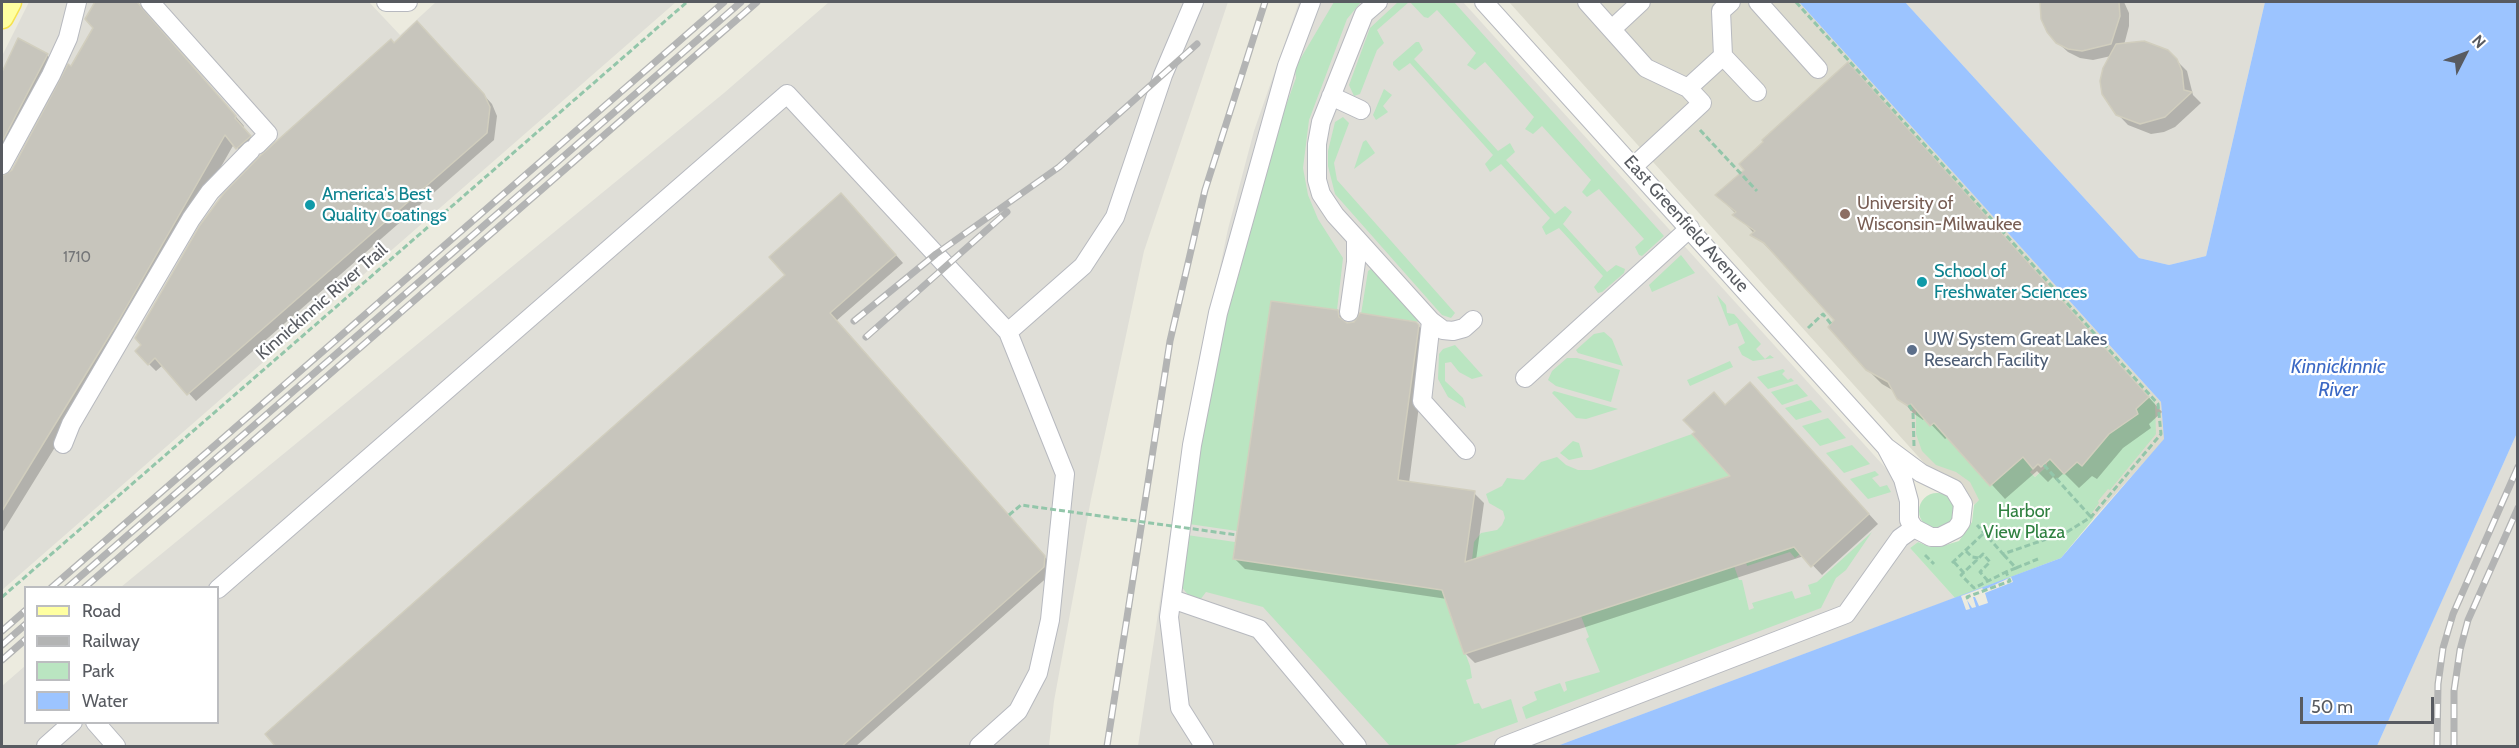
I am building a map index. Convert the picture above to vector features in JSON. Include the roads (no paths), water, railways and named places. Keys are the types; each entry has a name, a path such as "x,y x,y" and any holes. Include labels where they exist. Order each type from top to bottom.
{"main road":[{"path":"2,16 10,2"}],"street":[{"path":"2,165 68,38 76,2"},
{"path":"63,444 71,424 191,219 210,192 268,134 150,2"},
{"path":"386,2 407,2"},
{"path":"1008,332 1083,266 1115,217 1163,75 1194,2"},
{"path":"1204,747 1180,708 1169,617 1192,445 1218,313 1287,66 1311,2"},
{"path":"1378,2 1364,14 1331,96 1317,144 1317,180 1321,194 1335,215 1431,321 1443,330 1453,331 1464,328 1473,320"},
{"name":"East Greenfield Avenue","path":"1484,2 1886,447 1921,473 1954,489 1963,504 1962,518 1956,529 1940,537 1922,534 1914,528 1909,520 1907,492 1903,479 1886,447"},
{"path":"1587,2 1646,68 1688,88 1702,103 1634,166"},
{"path":"1612,29 1641,2"},
{"path":"1731,2 1721,11 1723,56 1756,92"},
{"path":"1758,2 1818,69"},
{"path":"1688,88 1723,56"},
{"path":"219,588 787,94 1008,332 1065,474 1050,620 1038,673 1018,711 979,747"},
{"path":"1331,96 1361,110"},
{"path":"1525,378 1690,228"},
{"path":"1349,312 1356,262 1356,238"},
{"path":"1431,321 1422,401 1466,450"},
{"path":"1504,747 1846,614 1900,538 1914,528"},
{"path":"1172,599 1259,629 1357,747"},
{"path":"46,747 72,724"},
{"path":"96,724 116,747"}],"water":[{"name":"Kinnickinnic River","path":"1799,2 1905,2 2139,258 2169,265 2206,256 2265,2 2517,2 2517,433 2377,746 1557,746 2061,558 2164,439 2161,402"}],"railway":[{"path":"53,586 724,2"},
{"path":"69,586 741,2"},
{"path":"86,586 757,2"},
{"path":"1107,746 1170,341 1205,190 1265,2"},
{"path":"854,321 936,254 1059,167 1197,44"},
{"path":"866,337 1007,212"},
{"path":"2437,746 2438,684 2443,648 2453,614 2518,467"},
{"path":"2454,746 2454,691 2460,650 2468,620 2518,508"},
{"path":"2,631 24,612"},
{"path":"2,645 24,626"},
{"path":"2,660 24,641"}],"place":[{"name":"America's Best Quality Coatings","path":"310,205"},
{"name":"University of Wisconsin-Milwaukee","path":"1845,214"},
{"name":"School of Freshwater Sciences","path":"1922,282"},
{"name":"UW System Great Lakes Research Facility","path":"1912,350"}],"park label":[{"name":"Harbor View Plaza","path":"2024,522"}]}
